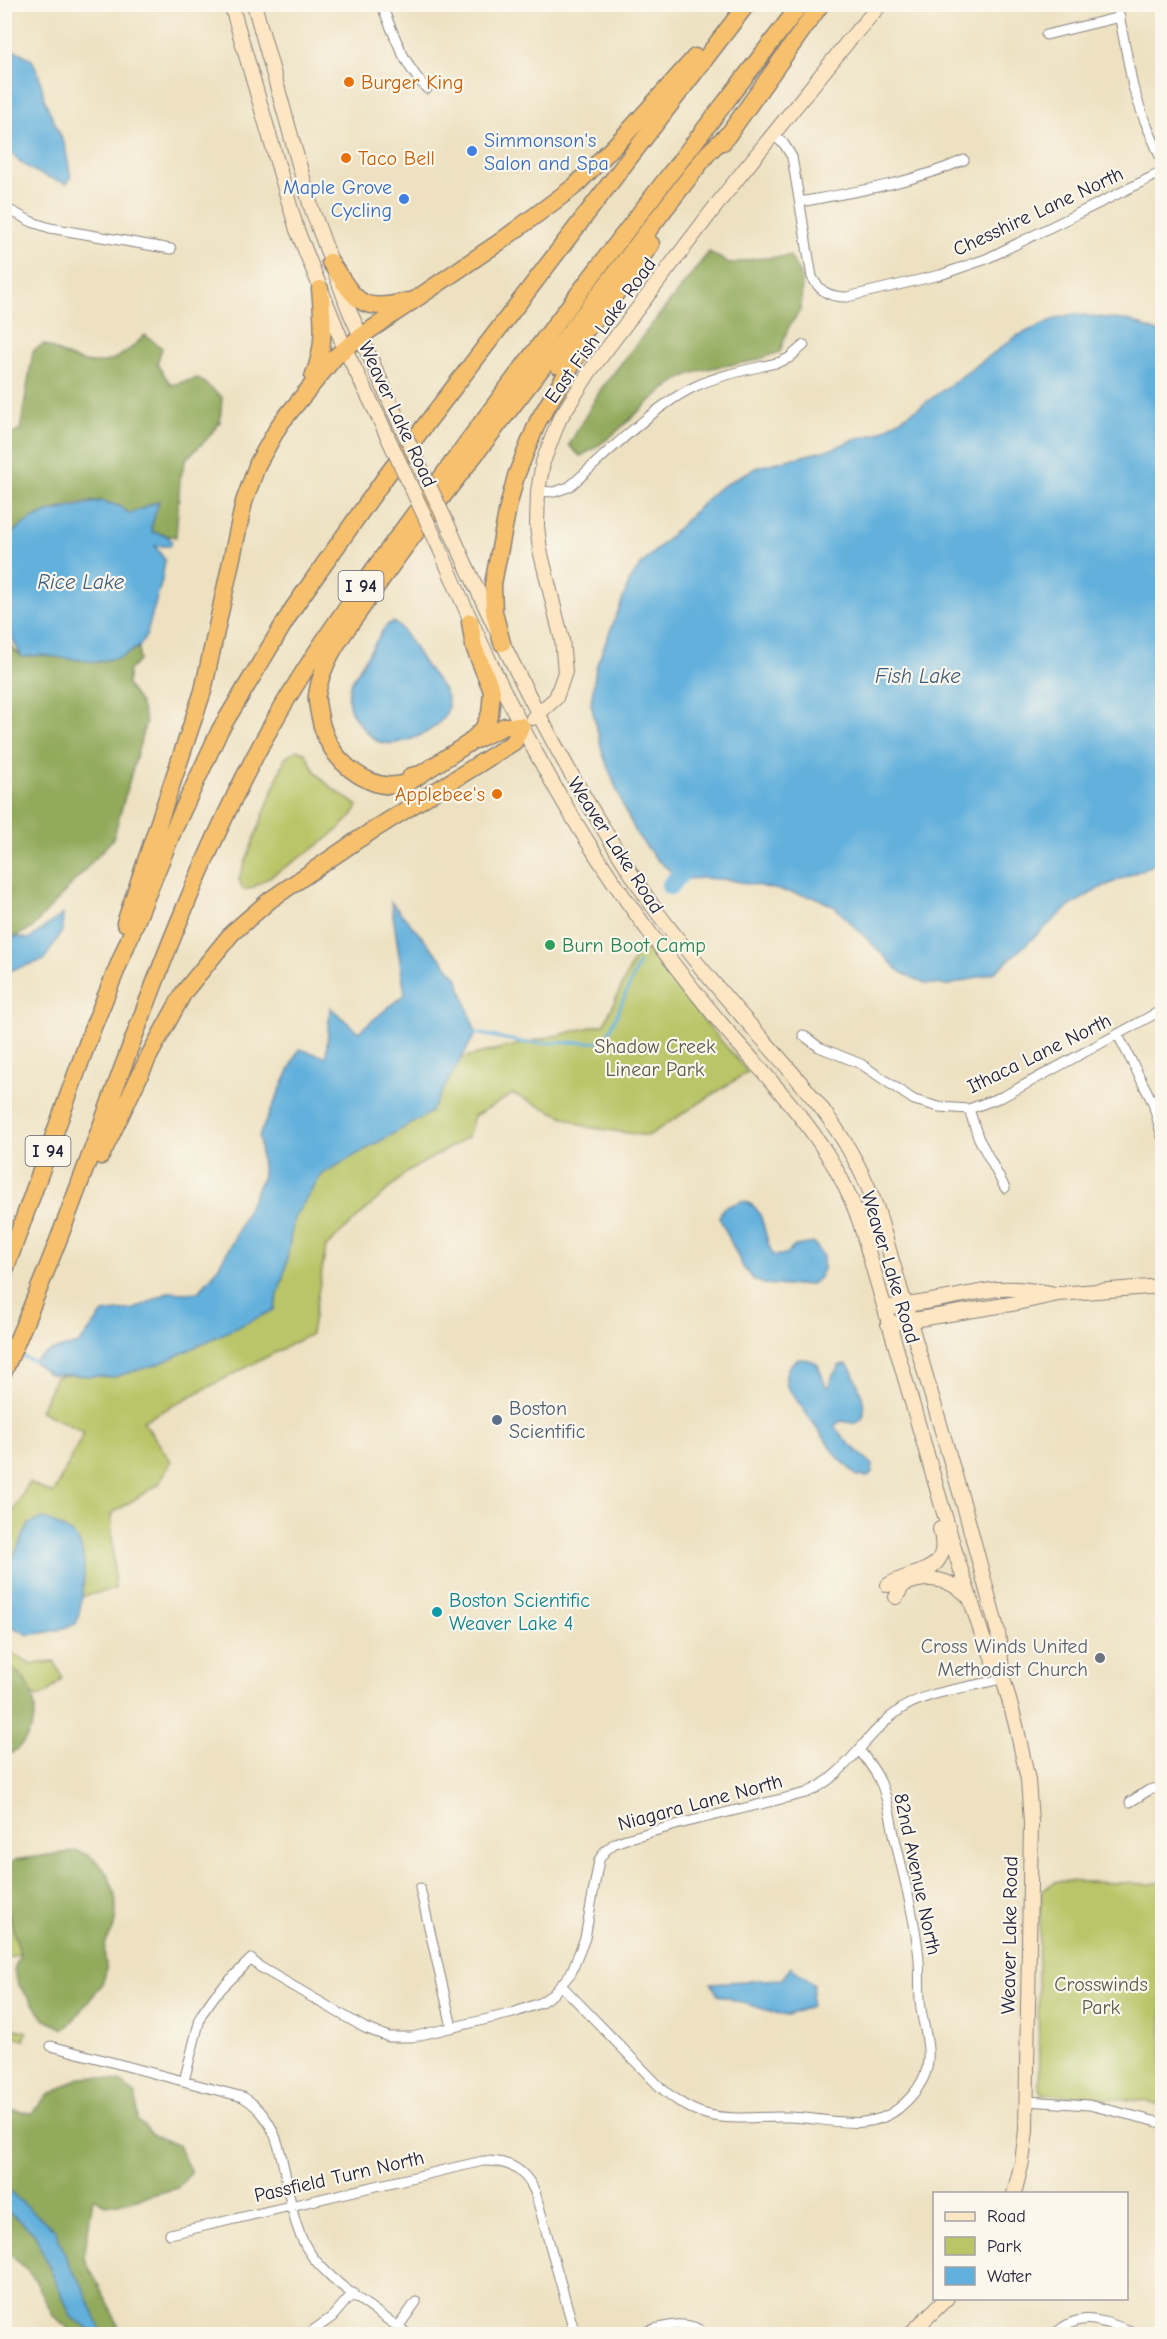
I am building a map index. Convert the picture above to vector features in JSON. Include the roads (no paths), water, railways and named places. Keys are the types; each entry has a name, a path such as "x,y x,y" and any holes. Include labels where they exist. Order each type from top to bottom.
{"highway":[{"path":"92,1030 135,892 203,691 244,502 270,439 309,388 345,349 501,241 575,186 626,134 744,4"},
{"name":"I 94","path":"4,1273 92,1030 173,831 220,730 294,607 387,475 744,4"},
{"name":"I 94","path":"4,1371 58,1246 166,952 209,849 264,739 347,605 511,381 801,4"},
{"path":"421,774 390,778 360,767 346,756 336,742 325,706 326,687 334,668 375,604 544,380 605,307 821,4"},
{"path":"58,1246 149,1056 179,1001 232,933 270,900 359,839 514,742 521,726 505,726 469,743 412,782 397,786 374,783 355,774 337,757 320,724 316,697 327,661 398,556 708,153 730,132"},
{"path":"330,262 356,297 368,306 385,306 415,300"},
{"path":"309,388 323,347 324,330 320,290"},
{"path":"502,643 494,612 493,584 516,476 538,421 605,307"},
{"path":"469,743 483,729 493,700 490,684 474,647 470,622"}],"main road":[{"name":"Weaver Lake Road","path":"231,4 289,206 320,290 345,349 440,549 470,622 521,726 571,814 619,889 658,944 712,1013 799,1112 829,1154 852,1199 982,1638 1003,1678"},
{"name":"Weaver Lake Road","path":"254,4 305,186 330,262 360,337 502,643 539,715 579,789 644,893 712,982 810,1092 848,1144 864,1174 877,1209 990,1602 998,1632 1003,1678 1023,1756 1030,1809 1026,2101 1022,2162 1014,2192"},
{"name":"East Fish Lake Road","path":"521,726 539,715 556,698 563,680 565,665 562,640 538,538 538,491 548,445 559,420 576,391 772,134 881,4"},
{"path":"888,1324 1058,1294 1162,1286"},
{"path":"884,1307 906,1306 1000,1289 1058,1294"},
{"path":"936,1485 937,1516 944,1541 940,1555 925,1572 898,1578 892,1591 903,1585 934,1578 951,1583 970,1598"},
{"path":"910,2334 945,2300"}],"street":[{"path":"381,4 406,64 413,75 428,89"},
{"path":"1117,4 1133,87 1162,161"},
{"path":"1046,35 1120,17"},
{"path":"772,134 784,144 792,157 800,202 900,182 927,175 964,160"},
{"name":"Chesshire Lane North","path":"800,202 812,277 822,291 838,297 847,297 961,269 986,259 1162,172"},
{"path":"4,207 32,222 50,228 171,249"},
{"path":"538,491 554,492 569,487 657,411 685,392 715,378 780,362 789,358 804,345"},
{"name":"Ithaca Lane North","path":"803,1035 819,1047 861,1064 914,1100 939,1107 969,1109 1004,1096 1162,1010"},
{"path":"1118,1035 1153,1103 1162,1137"},
{"path":"969,1109 978,1137 1005,1188"},
{"name":"Niagara Lane North","path":"184,2081 201,2015 216,1994 251,1959 269,1973 376,2033 400,2038 529,2008 553,1994 579,1957 585,1938 595,1872 599,1860 615,1843 683,1823 806,1793 830,1780 897,1711 913,1702 1003,1678"},
{"name":"82nd Avenue North","path":"561,1985 667,2094 691,2110 726,2119 789,2117 865,2122 885,2117 898,2110 910,2098 926,2069 927,2042 921,2009 918,1950 914,1922 881,1783 860,1751"},
{"path":"1130,1802 1149,1790 1162,1787"},
{"path":"420,1888 452,2027"},
{"path":"51,2046 243,2097 264,2113 276,2139 291,2205 305,2245 316,2261 352,2293 408,2334"},
{"path":"1026,2101 1089,2105 1162,2122"},
{"name":"Passfield Turn North","path":"170,2234 483,2161 494,2161 516,2167 530,2181 575,2334"},
{"path":"308,2334 332,2317 352,2293"},
{"path":"398,2327 416,2302"},
{"path":"1054,2334 1071,2321 1085,2319 1140,2334"},
{"path":"635,2334 686,2324 696,2327 705,2334"}],"water":[{"path":"5,48 21,53 32,60 39,75 45,101 65,146 71,178 67,183 33,170 18,160 5,146"},
{"name":"Fish Lake","path":"1074,314 1131,321 1162,334 1162,861 1098,889 1067,908 995,972 950,985 926,984 900,972 835,907 817,898 731,880 687,879 673,873 657,860 638,836 623,806 603,754 591,704 596,667 631,578 641,565 716,490 758,467 835,448 855,439 877,434 917,409 1017,336 1057,318"},
{"name":"Rice Lake","path":"101,501 119,506 130,514 159,501 151,528 152,532 168,536 172,542 170,546 155,546 165,560 162,580 146,636 139,647 121,657 96,662 40,655 22,657 10,634 8,610 5,604 5,564 7,562 5,533 10,534 30,520 48,512"},
{"path":"393,622 406,635 425,665 440,683 448,704 446,713 431,729 410,740 388,743 376,741 365,731 349,706 348,696 350,685 361,666 385,627"},
{"path":"391,902 457,977 476,1033 430,1113 322,1174 294,1218 285,1270 274,1310 159,1364 114,1377 49,1374 33,1361 50,1351 79,1344 103,1313 135,1309 169,1292 198,1292 214,1274 230,1247 263,1176 259,1136 299,1049 326,1057 330,1007 358,1032 405,994"},
{"path":"63,914 62,931 44,960 5,972 5,935 29,939"},
{"path":"742,1201 750,1204 760,1215 774,1256 786,1254 795,1246 814,1243 823,1256 823,1269 818,1279 811,1284 787,1286 764,1284 754,1280 743,1267 719,1217 723,1208"},
{"path":"799,1359 807,1359 816,1363 826,1387 829,1386 831,1378 840,1365 847,1364 851,1369 862,1396 864,1414 861,1420 855,1423 841,1421 834,1426 847,1442 873,1465 868,1477 857,1476 837,1456 786,1385 787,1370"},
{"path":"42,1518 68,1531 80,1545 84,1566 83,1592 76,1624 54,1631 29,1635 5,1624 5,1573 29,1524"},
{"path":"791,1967 814,1985 811,2006 786,2016 718,1995 711,1983 782,1979"},
{"path":"4,2187 56,2231 69,2265 83,2287 102,2334 91,2334 89,2328 72,2318 35,2235 5,2210"}],"waterway":[{"path":"670,886 695,858"},
{"path":"476,1033 525,1043 605,1042 639,963"},
{"path":"18,1355 33,1361"}],"place":[{"name":"Burger King","path":"349,82"},
{"name":"Simmonson's Salon and Spa","path":"472,151"},
{"name":"Taco Bell","path":"346,158"},
{"name":"Maple Grove Cycling","path":"404,199"},
{"name":"Applebee's","path":"497,794"},
{"name":"Burn Boot Camp","path":"550,945"},
{"name":"Boston Scientific","path":"497,1420"},
{"name":"Boston Scientific Weaver Lake 4","path":"437,1612"},
{"name":"Cross Winds United Methodist Church","path":"1100,1658"}],"park label":[{"name":"Shadow Creek Linear Park","path":"655,1058"},
{"name":"Crosswinds Park","path":"1101,1996"}]}
